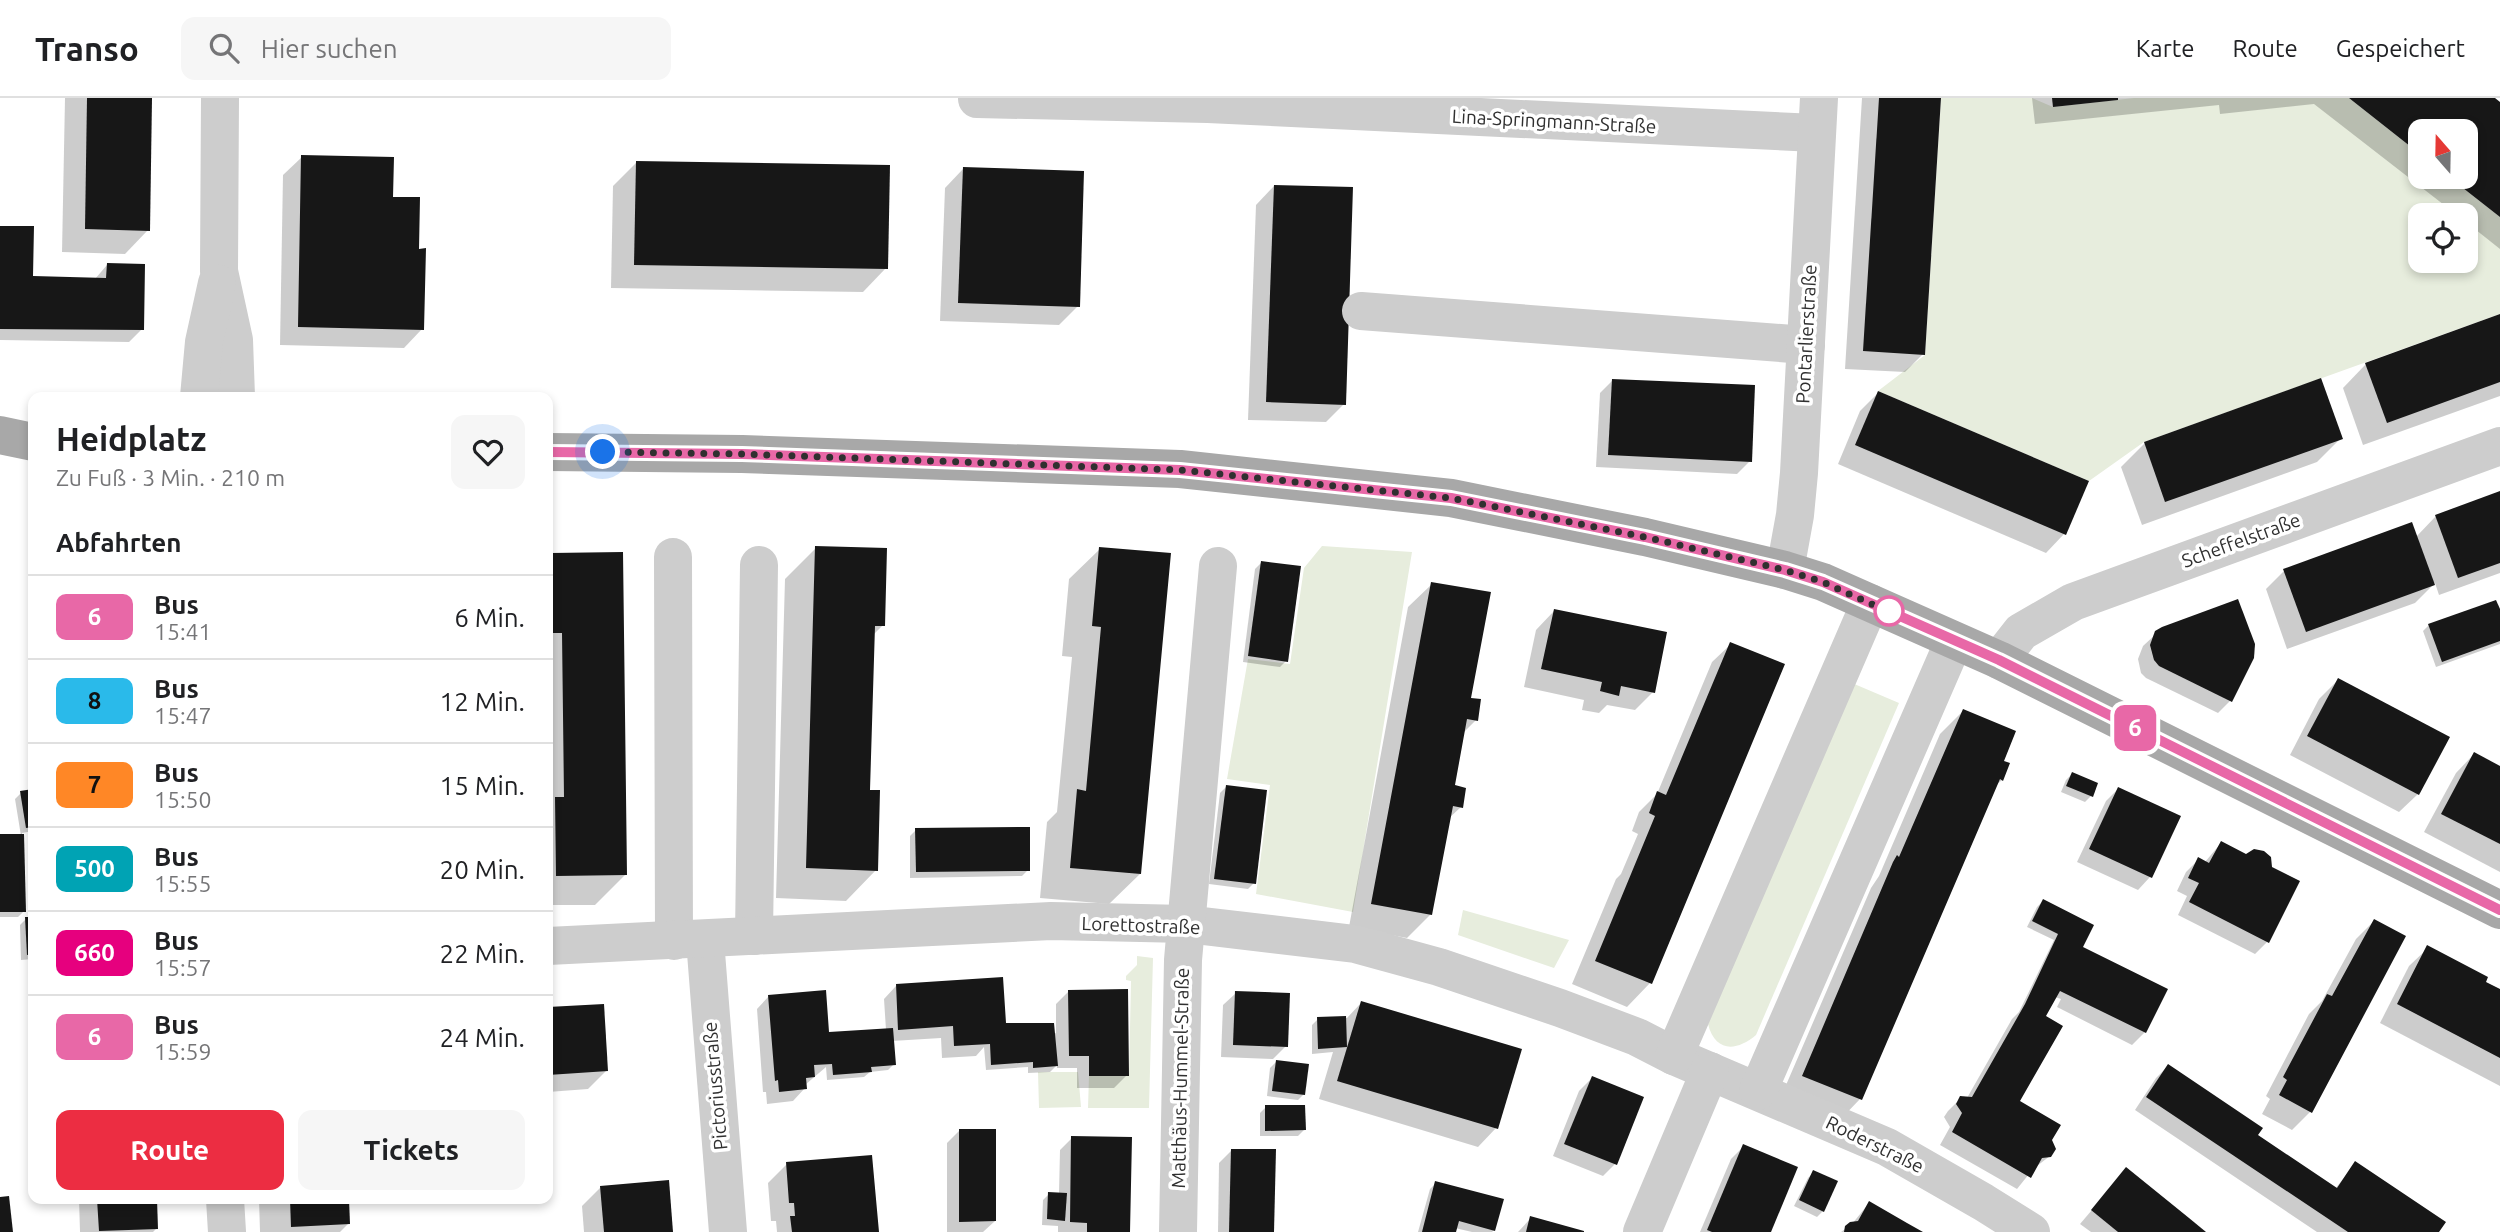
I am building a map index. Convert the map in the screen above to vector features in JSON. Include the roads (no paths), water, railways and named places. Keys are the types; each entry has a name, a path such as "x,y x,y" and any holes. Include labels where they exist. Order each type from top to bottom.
{"main road":[{"path":"0,434 28,429"},
{"path":"0,434 28,441"},
{"path":"553,452 742,454 1180,470 1451,498 1645,537 1785,570 1823,582 1999,660 2500,911"}],"street":[{"path":"199,392 204,342 219,271 220,98"},
{"name":"Lina-Springmann-Straße","path":"977,99 1208,101 1817,116"},
{"name":"Pontarlierstraße","path":"1785,570 1795,515 1817,116"},
{"path":"219,271 234,340 236,392"},
{"path":"1361,310 1806,345"},
{"name":"Scheffelstraße","path":"1999,660 2021,632 2073,602 2500,446"},
{"name":"Pictoriusstraße","path":"673,557 689,940 728,1232"},
{"path":"754,936 759,565"},
{"name":"Matthäus-Hummel-Straße","path":"1178,1232 1186,924 1218,566"},
{"path":"1674,1056 1870,603"},
{"path":"1758,1091 1954,641"},
{"name":"Lorettostraße","path":"553,946 1051,921 1186,924 1355,944 1427,963 1637,1037 1710,1071"},
{"path":"1642,1232 1710,1071"},
{"name":"Roderstraße","path":"1710,1071 1887,1147 2031,1232"},
{"path":"226,1204 227,1232"}]}
